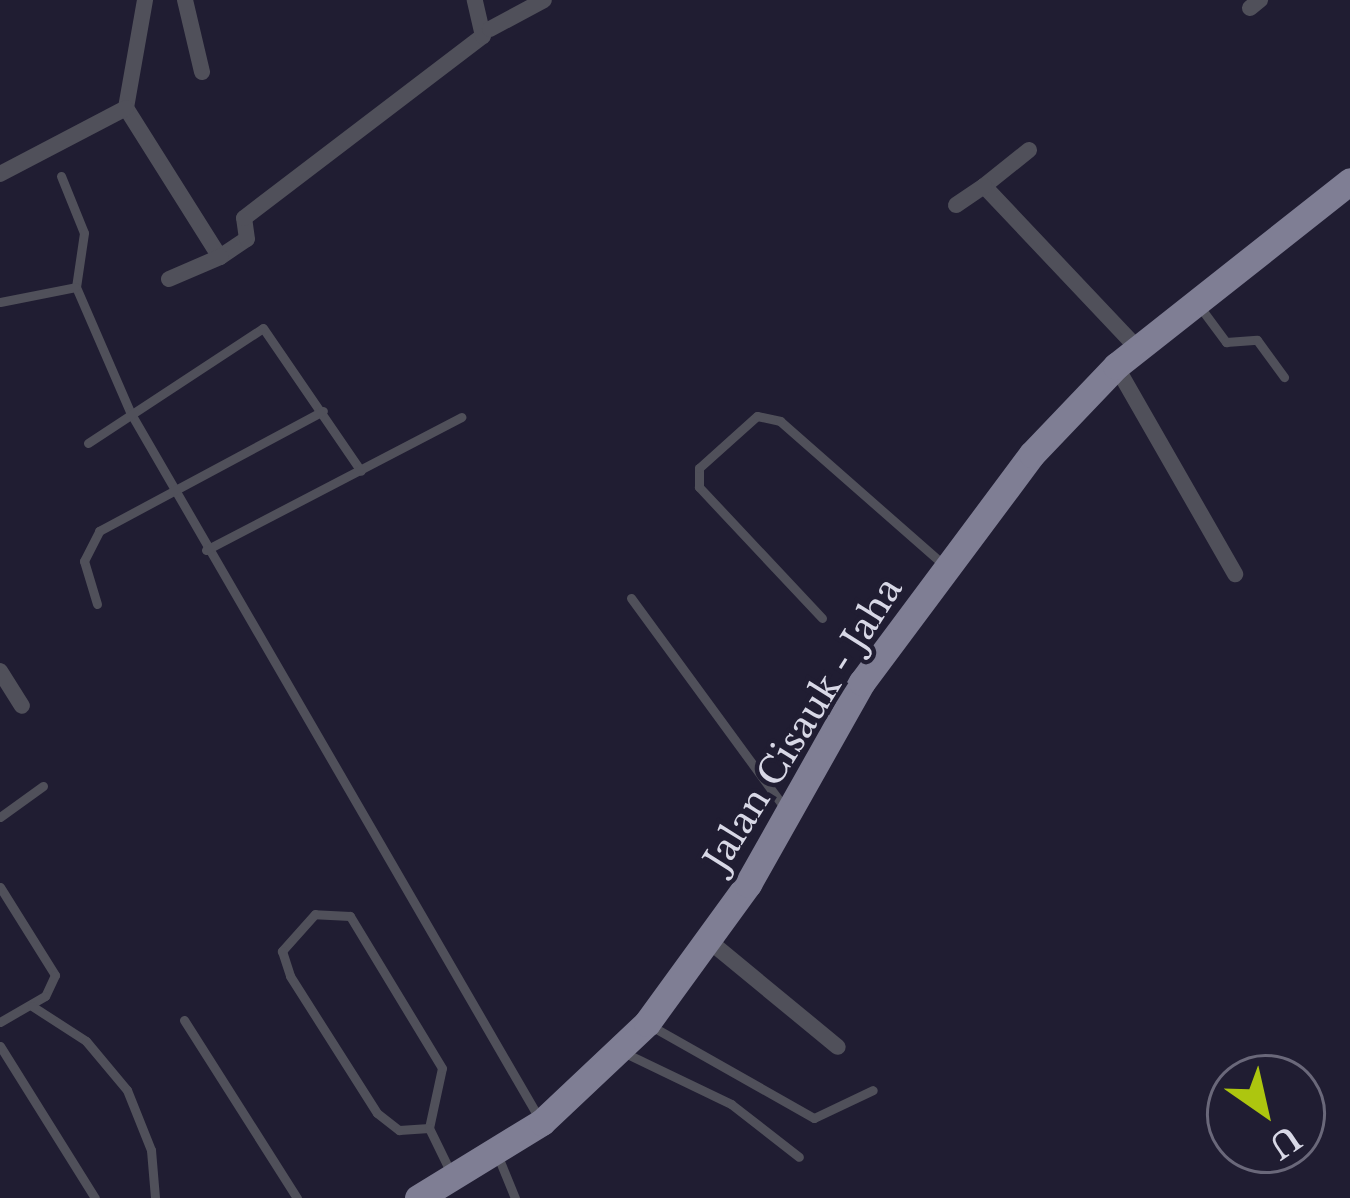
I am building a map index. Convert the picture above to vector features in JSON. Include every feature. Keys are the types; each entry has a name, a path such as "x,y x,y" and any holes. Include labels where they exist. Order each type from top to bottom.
{"main road":[{"name":"Jalan Cisauk - Jaha","path":"418,1198 542,1123 647,1023 708,940 945,566 1127,358 1350,181"}],"street":[{"path":"145,0 126,108 220,257"},
{"path":"185,0 202,72"},
{"path":"475,0 490,29"},
{"path":"169,279 220,257 247,238 244,218 490,29 544,0"},
{"path":"0,174 126,108"},
{"path":"956,205 1029,150"},
{"path":"984,186 1127,358 1235,574"},
{"path":"0,671 22,706"},
{"path":"708,940 838,1047"}],"lane":[{"path":"61,176 84,233 76,287 130,412 542,1123"},
{"path":"0,302 76,287"},
{"path":"1196,302 1226,342 1257,340 1284,377"},
{"path":"88,443 258,328 362,471"},
{"path":"97,604 88,543 322,411"},
{"path":"822,618 699,487 699,468 757,416 780,421 945,566"},
{"path":"206,550 461,417"},
{"path":"631,598 787,812"},
{"path":"0,817 43,787"},
{"path":"0,887 55,975 32,1006 0,1022"},
{"path":"429,1128 399,1130 377,1113 290,976 282,951 315,914 350,916 442,1068 429,1128 454,1178"},
{"path":"32,1006 86,1041 127,1090 155,1198"},
{"path":"184,1020 297,1198"},
{"path":"647,1023 814,1118 872,1090"},
{"path":"0,1046 95,1198"},
{"path":"620,1052 731,1104 800,1157"},
{"path":"496,1154 514,1198"}]}
